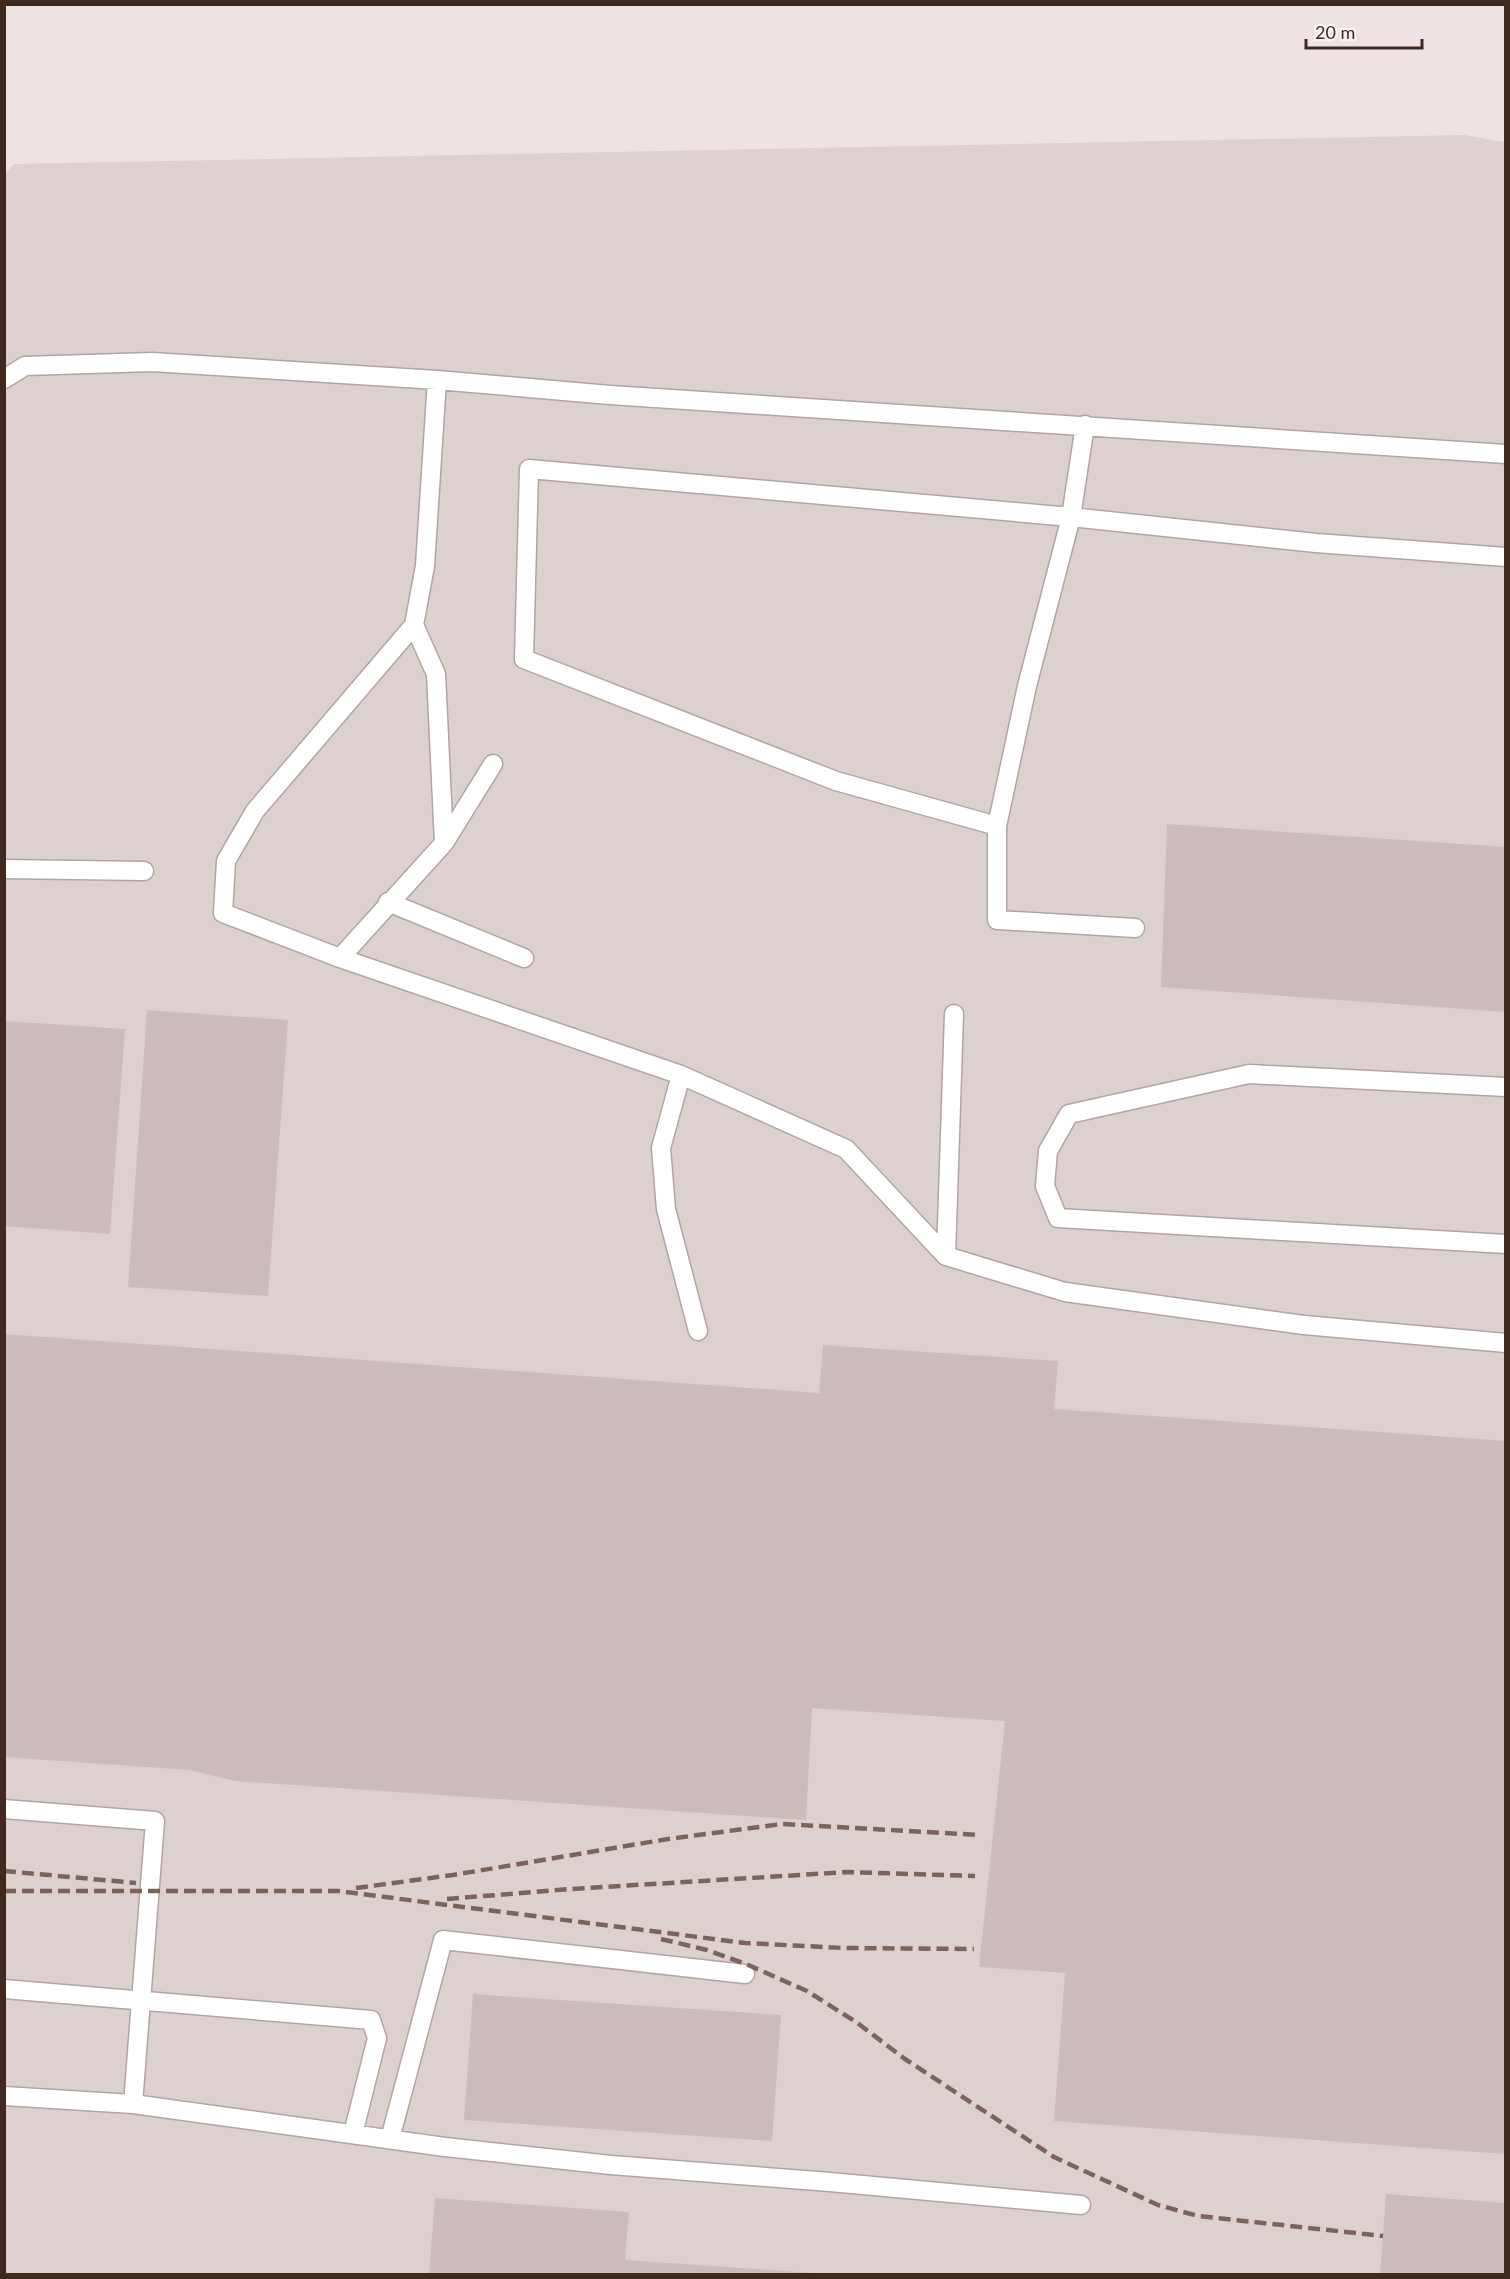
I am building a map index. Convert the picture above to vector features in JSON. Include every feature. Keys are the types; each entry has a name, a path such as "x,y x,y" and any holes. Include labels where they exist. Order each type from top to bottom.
{"lane":[{"path":"4,379 25,366 152,362 437,380 610,395 1506,454"},
{"path":"437,380 425,567 414,624 255,812 226,861 223,913 340,958 681,1075 846,1149 946,1256 1065,1292 1304,1325 1506,1343"},
{"path":"1085,425 1071,517 1027,686 997,826 997,920 1135,928"},
{"path":"997,826 836,781 524,659 529,469 1071,517 1316,543 1506,557"},
{"path":"414,624 436,674 444,843"},
{"path":"340,958 388,902 444,843 493,764"},
{"path":"4,869 144,872"},
{"path":"388,902 524,958"},
{"path":"946,1256 954,1014"},
{"path":"1506,1087 1249,1074 1195,1085 1069,1114 1048,1151 1045,1186 1058,1218 1506,1244"},
{"path":"681,1075 661,1148 666,1209 698,1331"},
{"path":"4,1809 155,1821 133,2104"},
{"path":"390,2139 443,1940 745,1974"},
{"path":"4,1989 371,2020 377,2038 353,2134"},
{"path":"4,2096 133,2104 390,2139 611,2165 1081,2205"}],"shaded area":[{"path":"1464,135 1505,142 1505,2274 5,2274 5,174 14,164"}],"building":[{"path":"1167,824 1506,847 1506,1012 1161,987"},
{"path":"147,1010 288,1020 268,1296 128,1287"},
{"path":"4,1021 125,1029 110,1234 4,1226"},
{"path":"4,1334 819,1393 823,1345 1058,1361 1054,1409 1506,1441 1506,2154 1054,2121 1065,1973 979,1967 1005,1721 812,1708 806,1820 235,1781 189,1770 4,1757"},
{"path":"473,1994 781,2015 772,2141 464,2120"},
{"path":"1386,2194 1506,2203 1506,2274 1380,2274"},
{"path":"435,2198 629,2212 625,2260 813,2274 429,2274"}],"railway":[{"path":"356,1888 453,1875 668,1839 782,1824 980,1835"},
{"path":"4,1871 136,1883"},
{"path":"447,1899 848,1872 975,1876"},
{"path":"4,1891 338,1891 745,1943 843,1948 974,1949"},
{"path":"661,1939 707,1950 746,1964 807,1991 1054,2157 1158,2205 1198,2216 1383,2236"}]}
